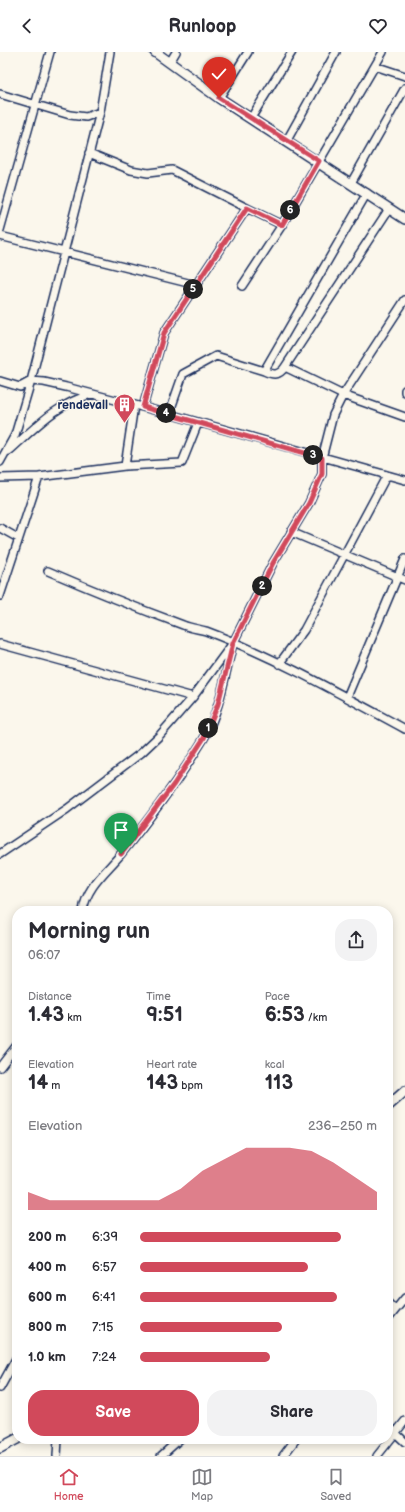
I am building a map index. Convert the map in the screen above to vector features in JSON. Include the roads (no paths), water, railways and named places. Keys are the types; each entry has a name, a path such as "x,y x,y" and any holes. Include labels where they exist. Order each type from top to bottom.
{"main road":[{"path":"155,52 219,98 286,142 319,161 405,219"},
{"path":"393,1102 405,1091"},
{"path":"0,1448 12,1442"}],"street":[{"path":"0,230 50,52"},
{"path":"2,459 16,435 31,381 62,253 100,112 110,52"},
{"path":"170,62 176,52"},
{"path":"219,98 248,52"},
{"path":"251,118 292,52"},
{"path":"286,142 336,52"},
{"path":"242,286 282,225 383,52"},
{"path":"376,66 405,76"},
{"path":"351,183 405,88"},
{"path":"0,94 70,114 86,117 100,112"},
{"path":"89,153 131,170 148,172 172,170 282,225"},
{"path":"264,371 367,193"},
{"path":"143,407 164,333 247,208"},
{"path":"169,414 183,374 216,356 264,371 277,374 281,373 389,209"},
{"path":"0,236 62,253 196,285"},
{"path":"0,854 67,809 141,753 193,697 233,643 291,532 309,503 322,474 322,458 333,415 343,395 405,300"},
{"path":"285,367 343,395 405,417"},
{"path":"0,381 20,387 31,381 44,382 169,414 405,480"},
{"path":"2,459 44,418 80,397 92,394"},
{"path":"125,466 134,405"},
{"path":"0,478 39,477 125,466 182,463 198,423"},
{"path":"279,664 304,630 387,475"},
{"path":"0,596 39,477"},
{"path":"0,528 18,538"},
{"path":"291,532 401,578"},
{"path":"346,697 401,578 405,559"},
{"path":"48,571 152,614 185,626 205,631 233,643 346,697 405,729"},
{"path":"84,906 84,901 91,888 121,854 174,784 204,738 218,704 233,643"},
{"path":"0,644 193,697"},
{"path":"0,1067 12,1051"},
{"path":"393,1313 405,1298"},
{"path":"0,1388 12,1366"},
{"path":"393,1437 405,1421"},
{"path":"393,1430 405,1442"},
{"path":"57,1456 58,1444"},
{"path":"161,1456 174,1444"},
{"path":"283,1456 292,1444"},
{"path":"377,1456 387,1444"}],"place":[{"name":"rendevall","path":"124,424"}]}
